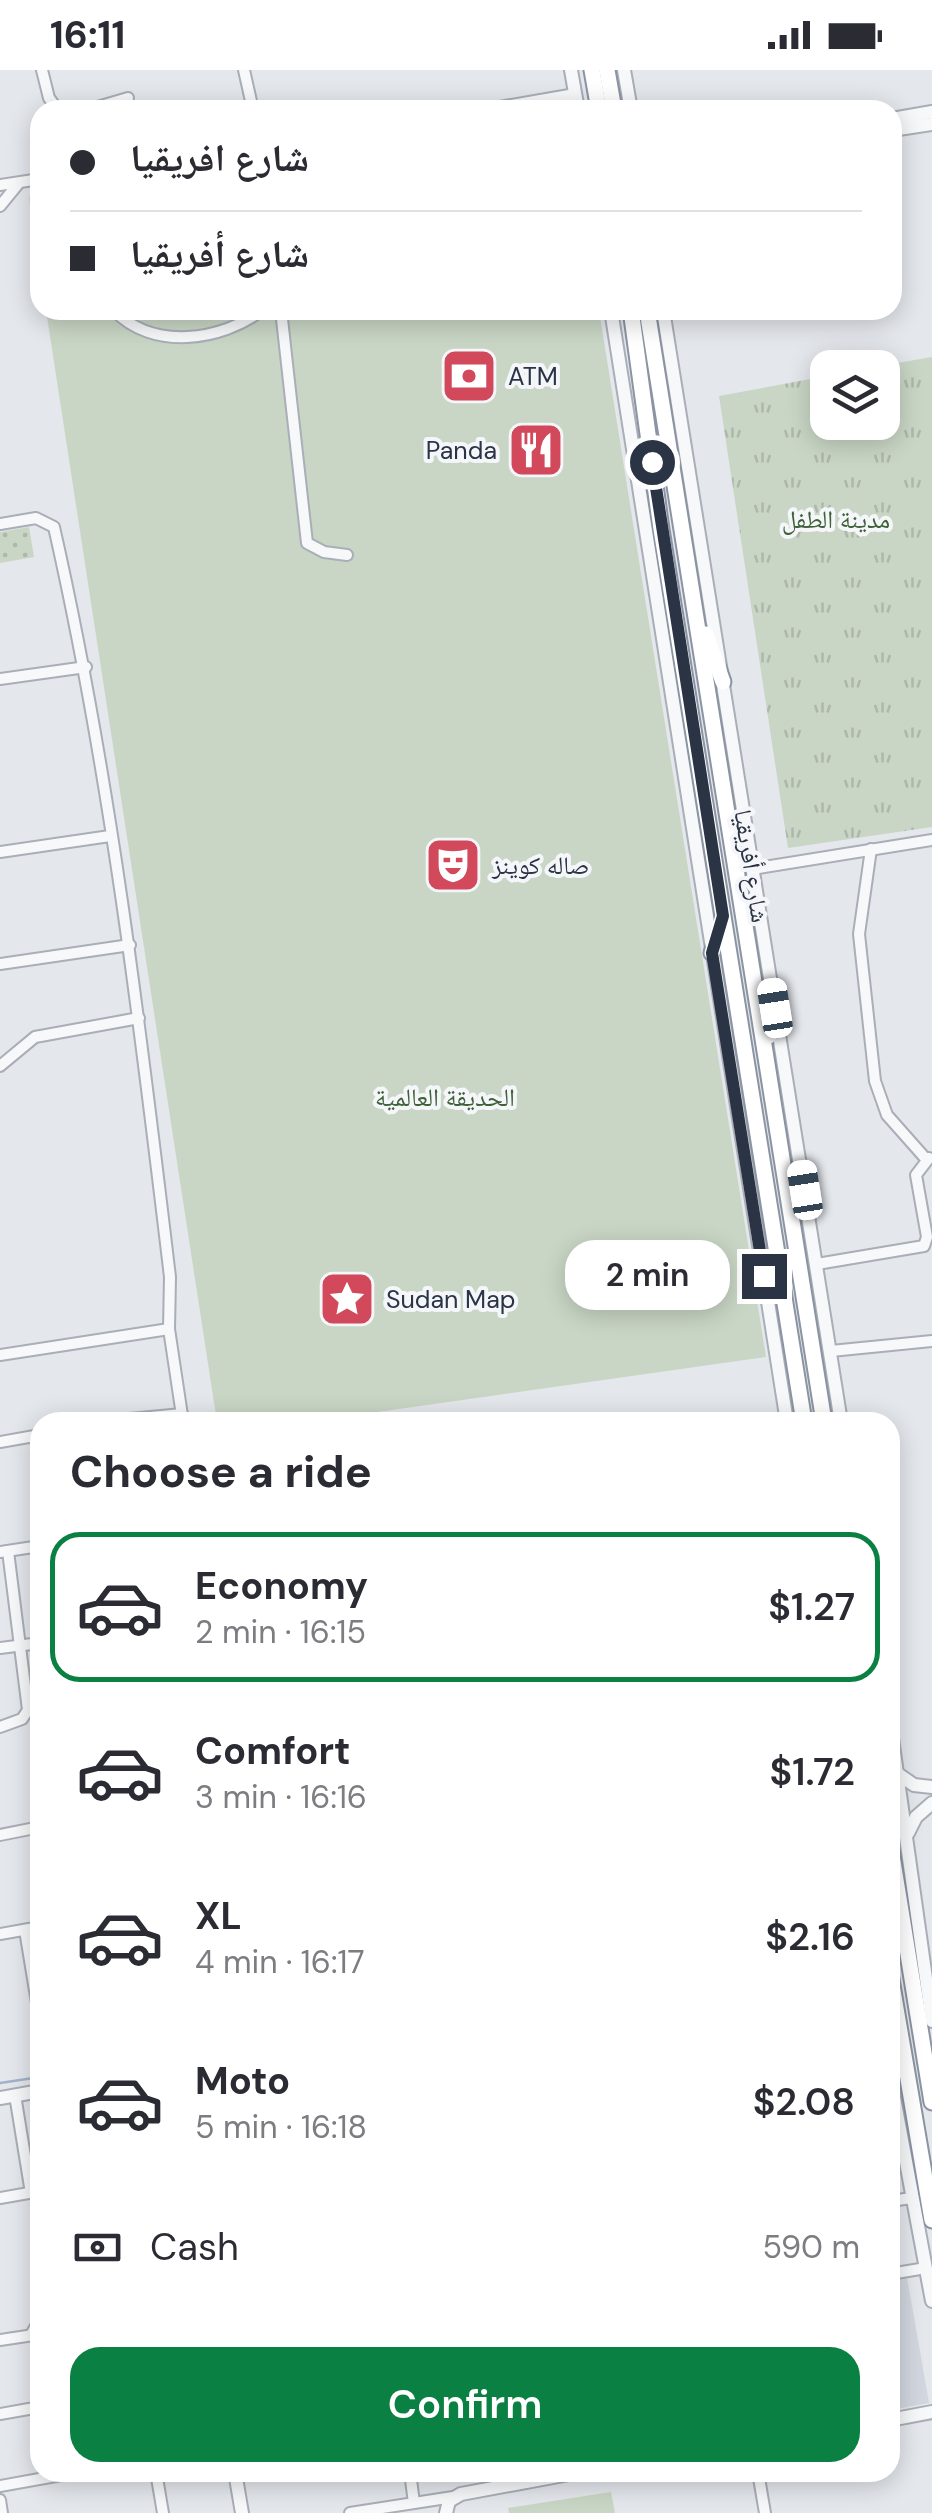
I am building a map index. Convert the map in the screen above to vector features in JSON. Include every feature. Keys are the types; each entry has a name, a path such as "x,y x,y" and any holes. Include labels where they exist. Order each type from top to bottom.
{"highway":[{"path":"592,70 597,100"},
{"path":"608,70 612,100"},
{"path":"633,320 802,1412"},
{"path":"649,320 822,1412"},
{"path":"694,598 724,682"},
{"path":"712,953 723,916"},
{"path":"767,1050 775,1008"},
{"path":"776,1248 795,1232"},
{"path":"780,1274 800,1268"},
{"path":"900,1905 932,2102"},
{"path":"900,2033 932,2220"},
{"path":"904,2148 922,2164"}],"street":[{"path":"42,70 50,100"},
{"path":"244,70 251,100"},
{"path":"571,70 576,100"},
{"path":"624,70 628,100"},
{"path":"540,100 575,94"},
{"path":"121,100 128,98"},
{"path":"902,116 932,112"},
{"path":"902,128 932,124"},
{"path":"0,185 30,180"},
{"path":"0,206 22,181"},
{"path":"127,320 138,328 176,337 220,333 244,320"},
{"path":"282,320 308,543 324,552 347,556"},
{"name":"شارع أفريقيا","path":"612,320 785,1412"},
{"name":"شارع أفريقيا","path":"666,320 840,1412"},
{"path":"0,524 36,518 54,527 86,667 130,945 170,1277 169,1329 181,1412"},
{"path":"0,679 86,667"},
{"path":"0,852 110,836"},
{"path":"752,870 932,840"},
{"path":"817,1264 924,1246 927,1237 916,1175 929,1158 887,1115 875,1080 859,934 871,849"},
{"path":"0,964 130,945"},
{"path":"0,1066 36,1038 139,1018"},
{"path":"0,1354 169,1329"},
{"path":"831,1351 932,1341"},
{"path":"0,1442 30,1436"},
{"path":"0,1726 22,1719 28,1710 22,1645 4,1551 30,1547"},
{"path":"0,1648 30,1644"},
{"path":"900,1775 914,1785 932,1787"},
{"path":"900,1789 932,2021"},
{"path":"907,1840 916,1817 932,1803"},
{"path":"0,1835 30,1829"},
{"path":"0,1934 30,1929"},
{"path":"25,1930 30,1960"},
{"path":"7,2096 30,2172"},
{"path":"900,2137 932,2301"},
{"path":"0,2198 30,2193"},
{"path":"900,2200 912,2198"},
{"path":"900,2272 926,2268"},
{"path":"0,2340 30,2335"},
{"path":"0,2414 30,2409"},
{"path":"900,2418 932,2412"},
{"path":"0,2486 30,2481"},
{"path":"158,2482 163,2513"},
{"path":"237,2482 242,2513"},
{"path":"411,2482 414,2503"},
{"path":"350,2513 530,2482"},
{"path":"760,2482 765,2513"},
{"path":"446,2513 454,2497"},
{"path":"0,2500 2,2513"}],"shaded area":[{"path":"907,2277 929,2403 900,2408 900,2278"}],"green space":[{"name":"الحديقة العالمية","path":"48,320 601,320 766,1357 378,1412 215,1412"},
{"name":"مدينة الطفل","path":"932,357 932,827 788,848 719,396 810,379 810,440 900,440 900,363"},
{"path":"29,527 34,557 0,563 0,532"},
{"path":"611,2492 615,2513 509,2513 508,2508"}],"waterway":[{"path":"0,2083 30,2078"}],"place":[{"name":"ATM","path":"469,376"},
{"name":"Panda","path":"536,450"},
{"name":"صاله كوينز","path":"453,865"},
{"name":"Sudan Map","path":"347,1299"}],"route":[{"path":"652,462 723,916 712,953 764,1276"}]}
